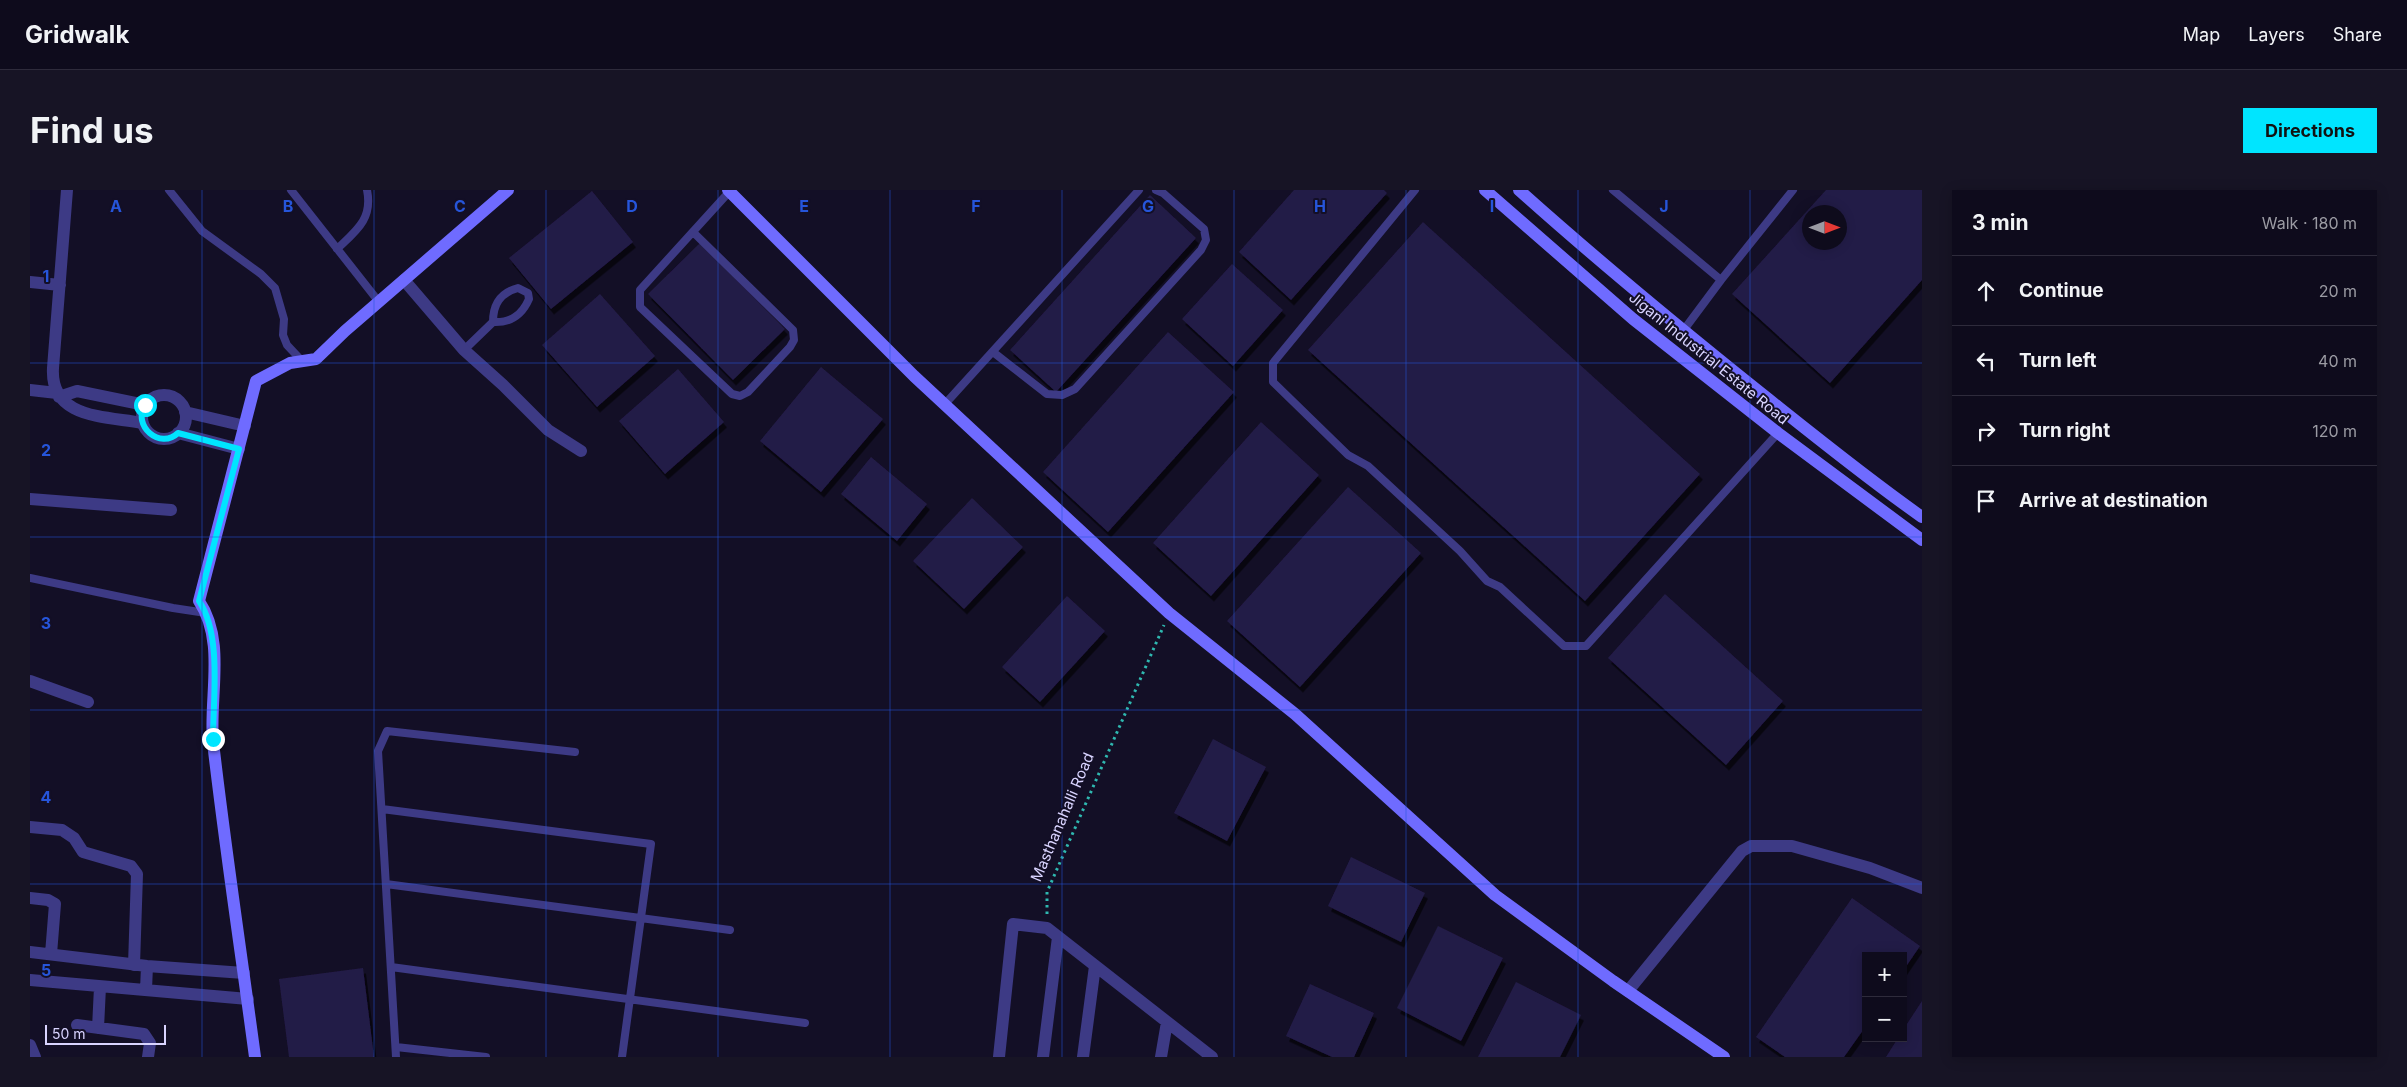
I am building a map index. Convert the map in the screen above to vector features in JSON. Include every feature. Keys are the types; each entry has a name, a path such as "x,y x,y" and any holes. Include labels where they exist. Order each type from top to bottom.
{"street":[{"path":"67,190 53,376 58,395 73,410 142,423"},
{"path":"255,1057 213,739 214,638 206,613 199,601 256,381 290,363 316,359 508,190"},
{"name":"Jigani Industrial Estate Road","path":"1485,190 1633,319 1778,433 1922,540"},
{"name":"Jigani Industrial Estate Road","path":"1519,190 1588,252 1683,331 1876,485 1922,517"},
{"path":"728,191 907,369 1169,613 1295,714 1495,895 1628,991 1724,1057"},
{"path":"404,280 464,350 504,384 548,430 581,450"},
{"path":"30,282 60,285"},
{"path":"30,390 58,395 77,391 145,405"},
{"path":"166,394 178,400 186,412 184,426 178,433 169,438 156,438 145,429 142,423 141,415 145,405 152,398 166,394"},
{"path":"186,412 245,426"},
{"path":"178,433 239,449"},
{"path":"30,499 171,510"},
{"path":"30,681 88,702"},
{"path":"30,827 62,830 74,838 83,852 131,866 136,874 141,966 146,990"},
{"path":"1628,991 1742,851 1752,846 1792,846 1870,868 1922,888"},
{"path":"30,898 48,900 55,904 52,954"},
{"path":"999,1057 1013,924 1047,928 1212,1057"},
{"path":"1043,1057 1058,937"},
{"path":"30,952 141,966 244,973"},
{"path":"1084,1057 1095,966"},
{"path":"30,980 248,999"},
{"path":"98,1028 100,986"},
{"path":"1161,1057 1167,1022"},
{"path":"77,1025 144,1034 150,1043 148,1057"},
{"path":"30,1045 34,1057"}],"lane":[{"path":"169,190 202,231 260,274 274,288 284,319 283,335 287,346 302,361"},
{"path":"291,190 379,302"},
{"path":"338,249 364,223 369,199 367,190"},
{"path":"946,404 1139,190"},
{"path":"993,352 1047,394 1062,395 1075,389 1201,250 1206,240 1204,229 1163,193 1156,190"},
{"path":"1415,190 1273,363 1273,382 1348,455 1368,466 1460,551 1487,581 1500,586 1564,646 1586,646 1778,433"},
{"path":"1613,190 1721,280"},
{"path":"1683,331 1793,190"},
{"path":"693,232 793,330 794,340 790,347 748,392 740,396 732,394 640,307 640,290 728,191"},
{"path":"464,350 493,322 493,311 499,298 509,290 518,288 528,293 529,299 519,314 503,323 493,322"},
{"path":"30,578 173,608 206,613"},
{"path":"396,1057 378,751 387,731 575,752"},
{"path":"382,809 651,844 622,1057"},
{"path":"386,884 730,930"},
{"path":"391,967 805,1023"},
{"path":"396,1047 486,1057"}],"path":[{"name":"Masthanahalli Road","path":"1047,928 1047,892 1169,613"}],"building":[{"path":"1294,190 1384,190 1387,193 1291,300 1239,252"},
{"path":"1826,190 1922,190 1922,280 1830,383 1732,294 1802,217 1802,250 1847,250 1847,205 1812,205"},
{"path":"592,191 633,242 551,309 509,258"},
{"path":"1150,195 1196,238 1056,392 1010,350"},
{"path":"1423,222 1700,474 1585,601 1308,350"},
{"path":"700,243 785,329 733,380 648,294"},
{"path":"1232,264 1283,310 1233,366 1182,319"},
{"path":"600,294 655,356 597,407 542,345"},
{"path":"1168,332 1234,392 1108,532 1043,472"},
{"path":"821,367 883,419 821,492 760,441"},
{"path":"678,369 724,422 665,474 619,421"},
{"path":"1261,422 1319,475 1211,596 1153,543"},
{"path":"871,457 927,504 897,541 841,494"},
{"path":"1348,487 1421,553 1300,687 1227,621"},
{"path":"972,498 1023,547 964,609 913,561"},
{"path":"1665,594 1783,701 1726,765 1608,658"},
{"path":"1067,596 1105,631 1040,702 1002,667"},
{"path":"1213,739 1266,767 1227,841 1174,813"},
{"path":"1351,857 1425,893 1401,942 1328,906"},
{"path":"1852,898 1920,946 1907,965 1907,952 1862,952 1862,1032 1844,1057 1785,1057 1756,1037"},
{"path":"1438,926 1503,958 1461,1041 1397,1008"},
{"path":"363,968 374,1057 289,1057 279,979"},
{"path":"1516,982 1581,1015 1560,1057 1478,1057"},
{"path":"1310,984 1374,1013 1354,1057 1332,1057 1286,1036"},
{"path":"1922,1001 1922,1057 1886,1057 1895,1042 1907,1042 1907,1024"}],"route":[{"path":"145,405 141,415 142,423 145,429 156,438 169,438 176,436 178,433 239,449 199,601 206,613 214,638 213,739"}]}
